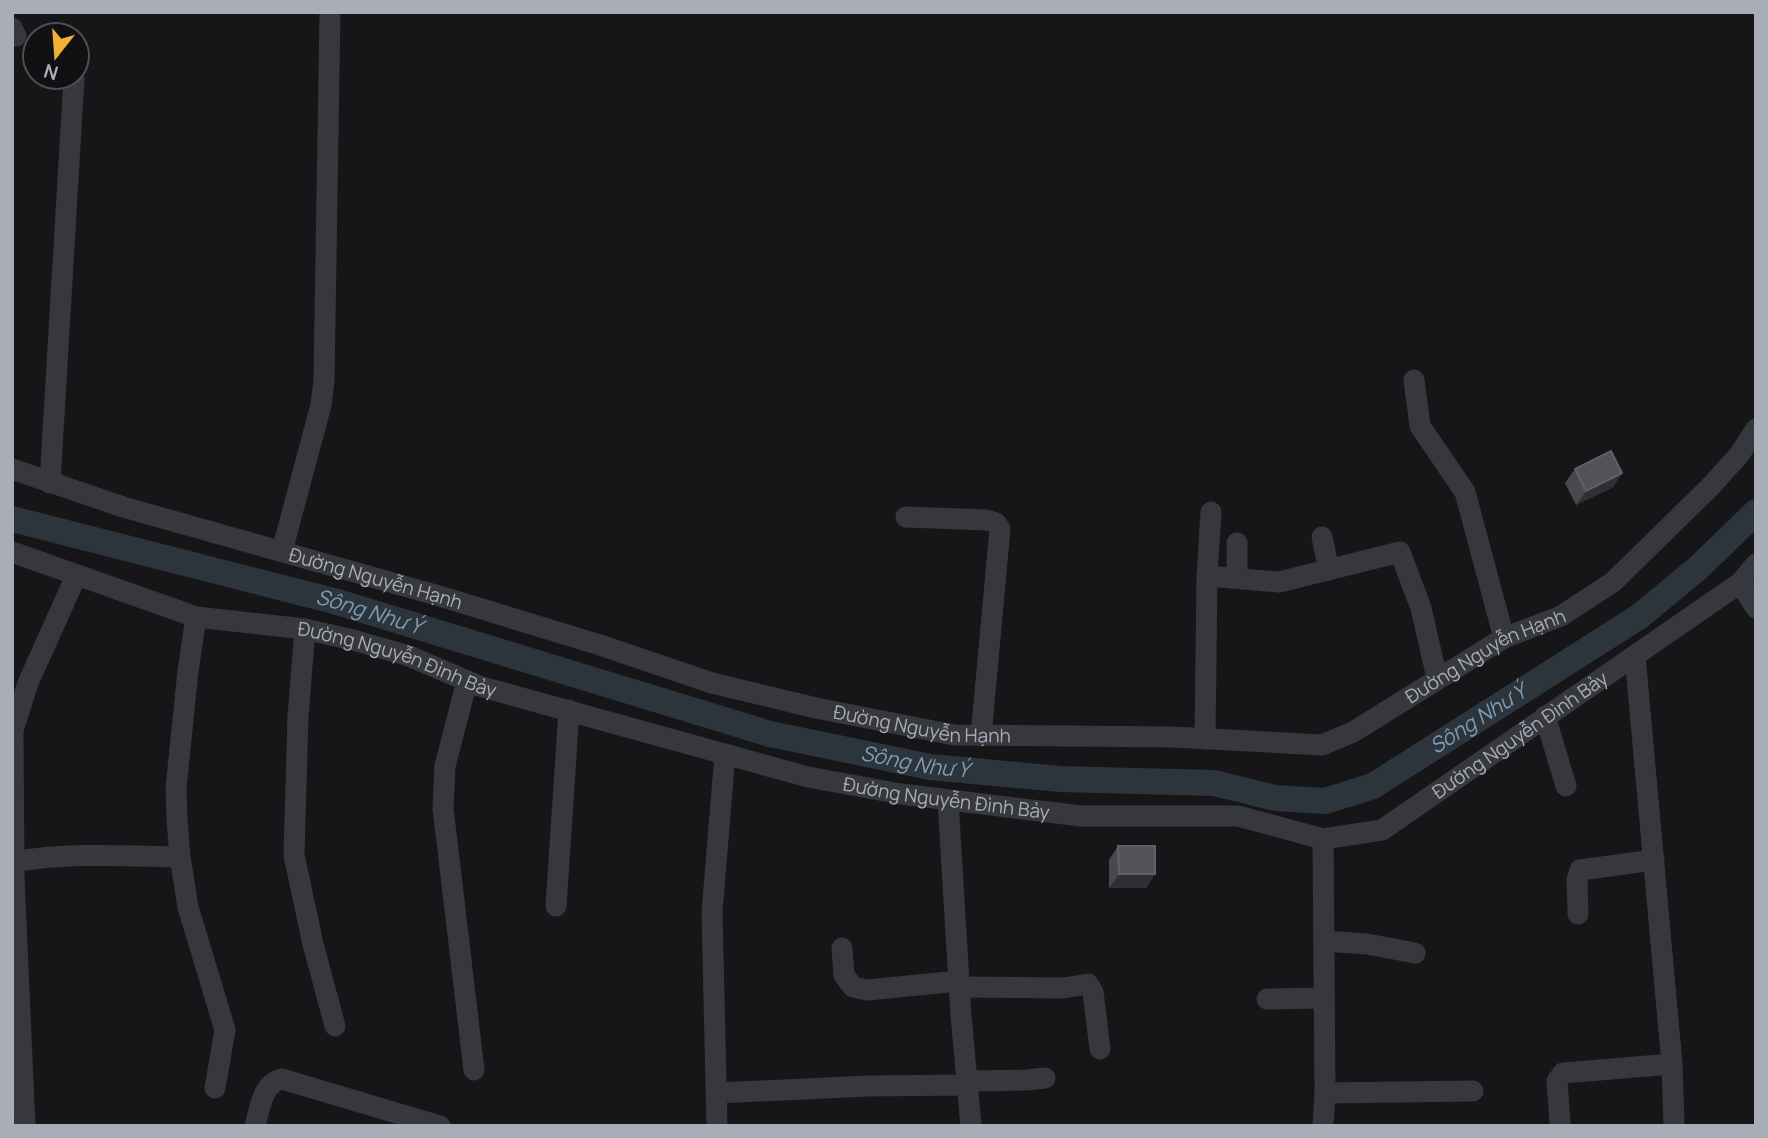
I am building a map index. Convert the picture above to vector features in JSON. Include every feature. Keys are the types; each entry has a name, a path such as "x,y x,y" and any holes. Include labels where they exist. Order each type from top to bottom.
{"street":[{"path":"282,551 321,405 324,380 330,12"},
{"path":"50,483 73,91"},
{"path":"1413,380 1420,426 1465,492 1504,638"},
{"name":"Đường Nguyễn Hạnh","path":"12,469 123,507 600,645 712,683 816,708 954,735 1205,739 1322,745 1353,732 1504,638 1561,616 1613,582 1739,456 1756,429"},
{"path":"1205,739 1207,576 1211,512"},
{"path":"906,517 987,520 996,523 1000,529 981,736"},
{"path":"1322,537 1329,570"},
{"path":"1237,543 1237,578"},
{"name":"Đường Nguyễn Đình Bảy","path":"12,552 196,617 305,629 409,656 467,681 808,776 948,801 1081,816 1238,816 1323,839 1382,830 1740,583 1756,564"},
{"path":"1207,576 1279,582 1400,552 1421,608 1437,678"},
{"path":"25,1126 14,862 13,730 28,683 76,576"},
{"path":"1740,583 1756,608"},
{"path":"196,617 176,788 180,857 188,906 225,1030 215,1088"},
{"path":"305,629 298,716 295,855 313,944 335,1026"},
{"path":"1635,656 1672,1064 1674,1126"},
{"path":"467,681 446,766 443,808 474,1070"},
{"path":"556,906 569,710"},
{"path":"1545,716 1566,786"},
{"path":"718,1126 712,912 724,754"},
{"path":"948,801 971,1126"},
{"path":"1323,839 1323,1126"},
{"path":"14,862 44,856 76,855 180,857"},
{"path":"1578,914 1577,880 1580,870 1654,860"},
{"path":"1324,941 1367,944 1415,953"},
{"path":"842,948 844,975 853,987 867,990 959,984 1063,988 1088,984 1093,992 1100,1049"},
{"path":"1267,999 1324,998"},
{"path":"1560,1122 1557,1081 1563,1073 1672,1064"},
{"path":"716,1093 1045,1078"},
{"path":"255,1126 267,1088 272,1082 282,1079 439,1126"},
{"path":"1325,1093 1472,1091"}],"building":[{"path":"1611,451 1622,473 1586,491 1575,469"},
{"path":"1118,846 1155,846 1155,874 1119,874"}],"waterway":[{"name":"Sông Như Ý","path":"12,519 334,601 770,734 930,767 1060,779 1214,783 1275,798 1325,801 1373,786 1640,616 1698,568 1756,512"}]}
